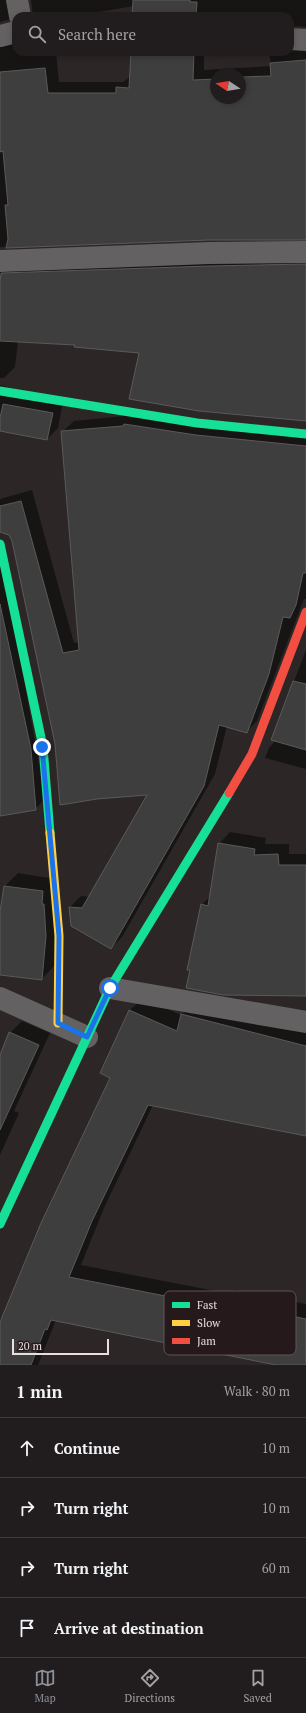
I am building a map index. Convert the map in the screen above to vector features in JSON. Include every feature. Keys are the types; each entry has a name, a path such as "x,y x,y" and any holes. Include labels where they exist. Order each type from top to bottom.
{"street":[{"path":"17,0 19,12"},
{"path":"0,36 12,33"},
{"path":"294,39 306,40"},
{"path":"0,261 209,253 306,252"},
{"path":"0,391 197,423 306,434"},
{"path":"0,544 42,747 59,936 58,1023"},
{"path":"0,1224 110,988 252,754 306,612"},
{"path":"110,988 306,1022"},
{"path":"0,998 87,1037"}],"building":[{"path":"133,0 190,0 190,2 197,2 196,12 132,12"},
{"path":"131,56 194,56 193,80 210,79 210,104 246,104 246,77 271,76 270,63 306,60 306,240 209,240 6,248 8,239 5,205 8,205 3,151 0,152 0,72 45,68 48,93 116,93 116,87 129,88"},
{"path":"306,264 306,421 199,411 129,399 139,353 74,347 75,345 0,341 1,273"},
{"path":"3,404 53,413 47,440 0,431 0,418"},
{"path":"124,424 196,435 306,446 306,573 303,573 296,605 290,618 283,617 269,674 247,733 219,725 204,786 111,949 71,926 69,907 82,908 147,795 97,799 60,805 55,744 12,541 9,535 0,532 0,506 21,501 63,653 79,650 61,431 123,426"},
{"path":"0,604 31,749 36,810 0,816"},
{"path":"293,681 306,684 306,750 271,740"},
{"path":"218,843 255,849 254,855 278,854 279,865 306,865 306,996 223,995 186,988 190,970 187,970 201,904 208,906"},
{"path":"4,886 43,891 42,904 44,904 46,936 42,980 0,975 0,911"},
{"path":"129,1010 177,1031 181,1014 306,1046 306,1136 148,1105 92,1221 69,1277 164,1296 164,1343 51,1320 47,1330 45,1329 31,1365 0,1365 0,1322 41,1223 110,1078 100,1073"},
{"path":"9,1032 39,1045 0,1130 0,1055"},
{"path":"296,1317 306,1319 306,1365 276,1365 226,1355 296,1355"}],"traffic: fast":[{"path":"0,391 197,423 306,434"},
{"path":"0,544 43,747 50,833"},
{"path":"0,1224 110,988 229,793"}],"traffic: slow":[{"path":"50,833 59,936 58,1023"}],"traffic: jam":[{"path":"229,793 252,754 306,612"}],"route":[{"path":"42,747 59,936 58,1023 87,1037 110,988"}]}
